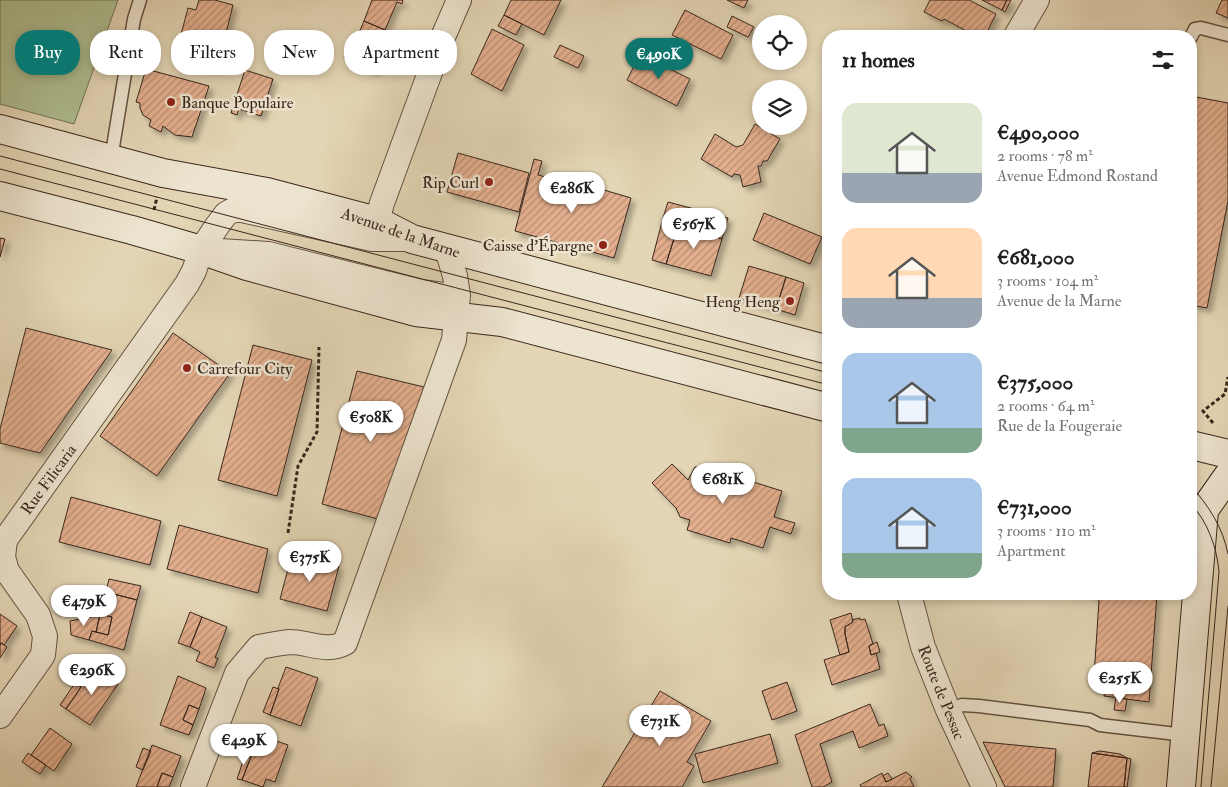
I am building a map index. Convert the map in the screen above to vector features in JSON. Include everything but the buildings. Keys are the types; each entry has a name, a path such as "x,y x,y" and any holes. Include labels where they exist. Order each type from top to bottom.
{"main road":[{"name":"Avenue de la Marne","path":"0,129 163,173 267,192 377,221 412,239 446,249 822,348"},
{"path":"0,196 148,235 201,250 247,266 416,312 457,306 502,322 822,406"},
{"path":"1197,446 1228,454"},
{"path":"1180,787 1213,507 1228,476"}],"street":[{"path":"377,221 382,202 459,0"},
{"path":"1020,30 1037,0"},
{"name":"Rue Filicaria","path":"0,716 43,655 45,636 38,615 7,571 3,557 5,540 169,308 194,271 201,250 226,214 233,210 242,210 372,239 412,239"},
{"path":"193,787 237,673 259,646 291,642 321,648 336,648 344,643 454,340 457,306 455,276 446,249"},
{"name":"Route de Pessac","path":"911,600 923,648 948,710 984,787"}],"lane":[{"path":"111,159 134,19 140,0"},
{"path":"1194,30 1201,28 1228,35"},
{"path":"948,710 962,705 979,706 1090,720 1100,725 1185,736"}],"path":[{"path":"148,235 163,173"},
{"path":"288,533 298,466 317,432 319,347"},
{"path":"1203,411 1225,394 1228,377"}],"green space":[{"path":"0,0 118,0 107,30 90,30 91,75 74,124 0,104"}],"tram line":[{"path":"0,156 822,371"},
{"path":"0,169 822,383"},
{"path":"1197,493 1204,501 1223,535 1228,554"},
{"path":"1197,511 1211,536 1219,572 1201,787"},
{"path":"1211,787 1228,606"}],"place":[{"name":"Banque Populaire","path":"171,102"},
{"name":"Rip Curl","path":"489,182"},
{"name":"Caisse d'Épargne","path":"603,245"},
{"name":"Heng Heng","path":"790,301"},
{"name":"Carrefour City","path":"187,368"}]}
